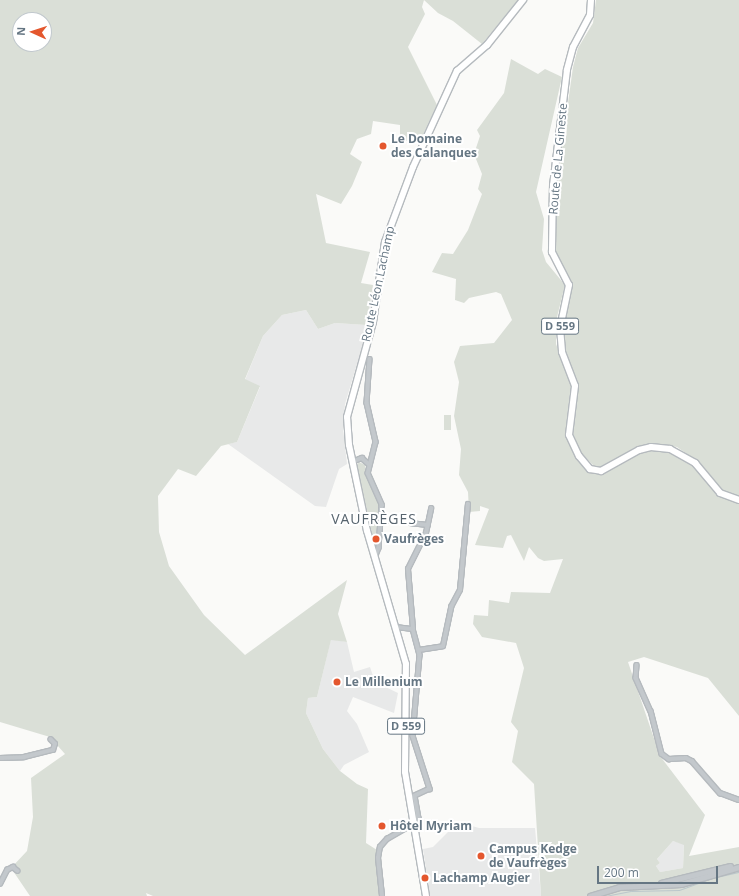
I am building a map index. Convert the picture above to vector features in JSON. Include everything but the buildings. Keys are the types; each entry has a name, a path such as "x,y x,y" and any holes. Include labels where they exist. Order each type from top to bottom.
{"main road":[{"name":"Route Léon Lachamp","path":"426,896 405,772 407,672 396,627 375,559 352,462 347,429 349,404 373,322 385,242 394,215 457,71 487,45 523,0"},
{"name":"Route de La Gineste","path":"591,0 590,15 573,47 567,70 553,185 552,252 569,285 560,328 562,352 575,386 569,435 579,456 590,469 601,471 639,450 651,447 670,449 681,453 695,463 720,493 739,500"}],"street":[{"path":"370,359 367,403 376,442 369,464 370,477 381,497 382,520 380,548 375,559"},
{"path":"352,462 359,458 369,464"},
{"path":"419,650 443,646 451,607 460,590 468,504"},
{"path":"382,896 378,858 380,847 387,840 414,826 419,818 416,793 429,792 430,789 413,736 419,650 413,629 408,569 422,544 431,509"},
{"path":"382,520 428,525"},
{"path":"396,627 413,629"},
{"path":"637,665 636,678 651,711 662,754 669,759 686,758 692,761 720,793 739,800"},
{"path":"0,758 24,757 52,750 55,744 51,740"},
{"path":"590,896 609,889 652,885 739,866"},
{"path":"0,884 7,870 13,867 18,871"}],"shaded area":[{"path":"0,0 424,0 422,7 425,14 408,47 437,105 420,141 413,138 411,141 406,141 406,138 400,136 400,125 373,121 371,134 357,139 350,154 362,162 352,186 341,204 316,194 326,243 370,252 361,283 373,285 366,325 335,323 318,329 306,310 282,315 263,336 245,379 260,386 237,442 221,446 196,476 178,469 158,496 159,532 169,566 204,615 245,655 347,580 338,614 347,642 331,640 317,697 308,698 306,713 323,749 340,771 357,784 368,789 366,843 377,850 380,896 153,896 146,893 147,896 30,896 11,868 27,851 33,817 31,778 65,754 50,737 0,722"},
{"path":"424,0 518,0 482,44 453,21 438,13"},
{"path":"596,0 739,0 739,497 722,491 697,461 677,447 661,444 638,446 600,467 595,467 582,454 573,434 579,385 565,350 563,328 572,283 555,250 555,196 573,67 578,48 593,23"},
{"path":"511,59 538,74 545,69 562,77 536,192 544,219 542,250 546,262 565,285 557,317 556,344 571,385 566,426 567,435 577,457 588,471 602,473 633,455 651,449 669,451 693,465 718,495 739,502 739,716 708,678 644,657 628,662 660,756 705,815 689,856 739,847 739,896 541,896 534,784 512,762 518,731 511,722 524,668 516,643 482,637 473,624 474,615 488,616 489,600 509,603 511,592 550,593 563,559 544,561 538,558 529,547 524,561 511,535 507,536 503,548 475,545 489,509 480,506 480,511 469,512 468,492 459,475 461,449 454,416 459,382 454,362 460,346 494,343 512,320 501,294 496,292 469,298 464,303 455,300 456,279 432,272 442,253 453,254 468,230 482,194 478,189 482,174 474,154 480,136 477,130 504,93","holes":["673,841 684,845 683,868 660,872 656,866 660,863 657,859"]},
{"path":"373,285 375,285 369,324 345,404 343,428 347,464 339,469 326,507 315,506 228,444 237,442 260,387 245,380 263,336 282,315 306,310 318,329 335,323 366,325"},
{"path":"444,415 451,415 451,430 444,430"},
{"path":"359,462 365,465 367,477 380,502 375,547 357,465"},
{"path":"331,639 347,642 354,672 370,667 375,682 398,693 394,713 353,697 347,711 357,724 369,752 344,765 340,771 323,749 306,713 308,698 317,697"},
{"name":"Campus Kedge de Vaufrèges","path":"458,822 479,828 535,828 541,896 430,896 423,849 433,847"},
{"path":"673,841 684,844 683,868 660,872 656,866 660,863 657,859"}],"waterway":[{"path":"605,896 631,891 679,890 712,878 739,872"}],"place":[{"name":"Le Domaine des Calanques","path":"383,146"},
{"name":"Vaufrèges","path":"376,539"},
{"name":"Le Millenium","path":"337,682"},
{"name":"Hôtel Myriam","path":"382,826"},
{"name":"Campus Kedge de Vaufrèges","path":"481,856"},
{"name":"Lachamp Augier","path":"425,878"}],"district":[{"name":"VAUFRÈGES","path":"374,519"}]}
